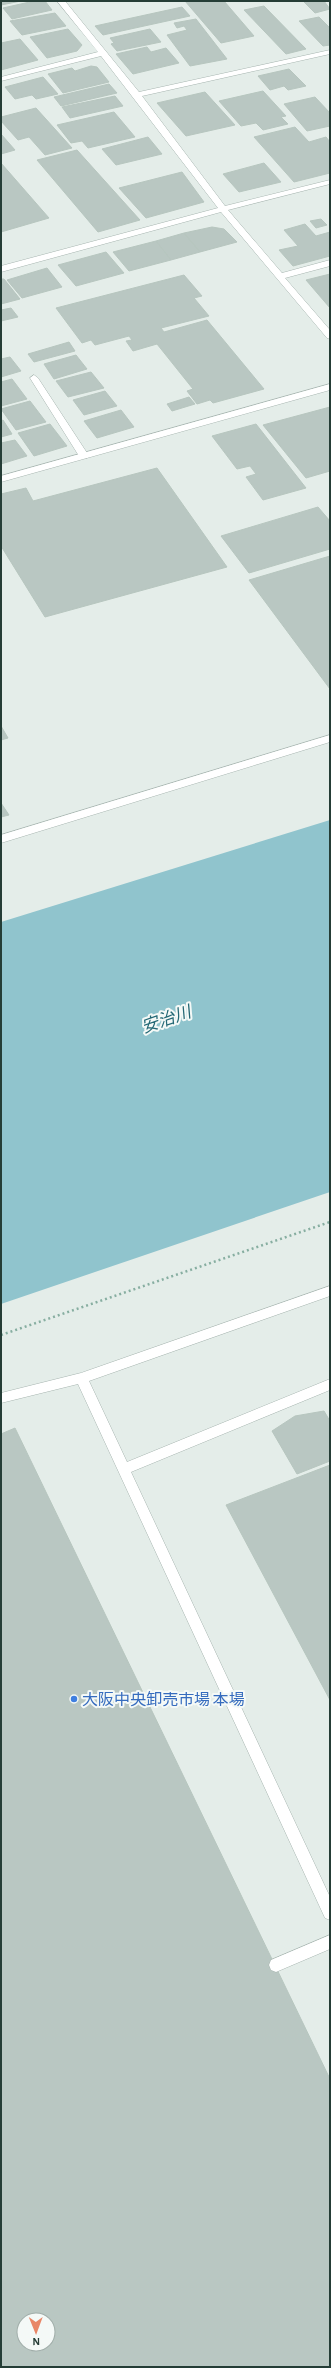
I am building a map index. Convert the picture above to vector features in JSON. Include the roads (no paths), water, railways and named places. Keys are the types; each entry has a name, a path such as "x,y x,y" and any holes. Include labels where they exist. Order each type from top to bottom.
{"street":[{"path":"61,1 137,95 223,209 282,276 330,336"},
{"path":"1,79 102,52"},
{"path":"137,95 330,52"},
{"path":"1,269 223,209 330,182"},
{"path":"282,276 330,263"},
{"path":"34,378 84,456"},
{"path":"1,479 330,387"},
{"path":"1,839 330,738"},
{"path":"1,1398 81,1378 330,1291"},
{"path":"81,1378 125,1469 330,1913"},
{"path":"125,1469 330,1384"},
{"path":"276,1965 330,1942"}],"water":[{"name":"安治川","path":"330,820 330,1192 1,1304 1,922"}],"place":[{"name":"大阪中央卸売市場 本場","path":"74,1699"}]}
